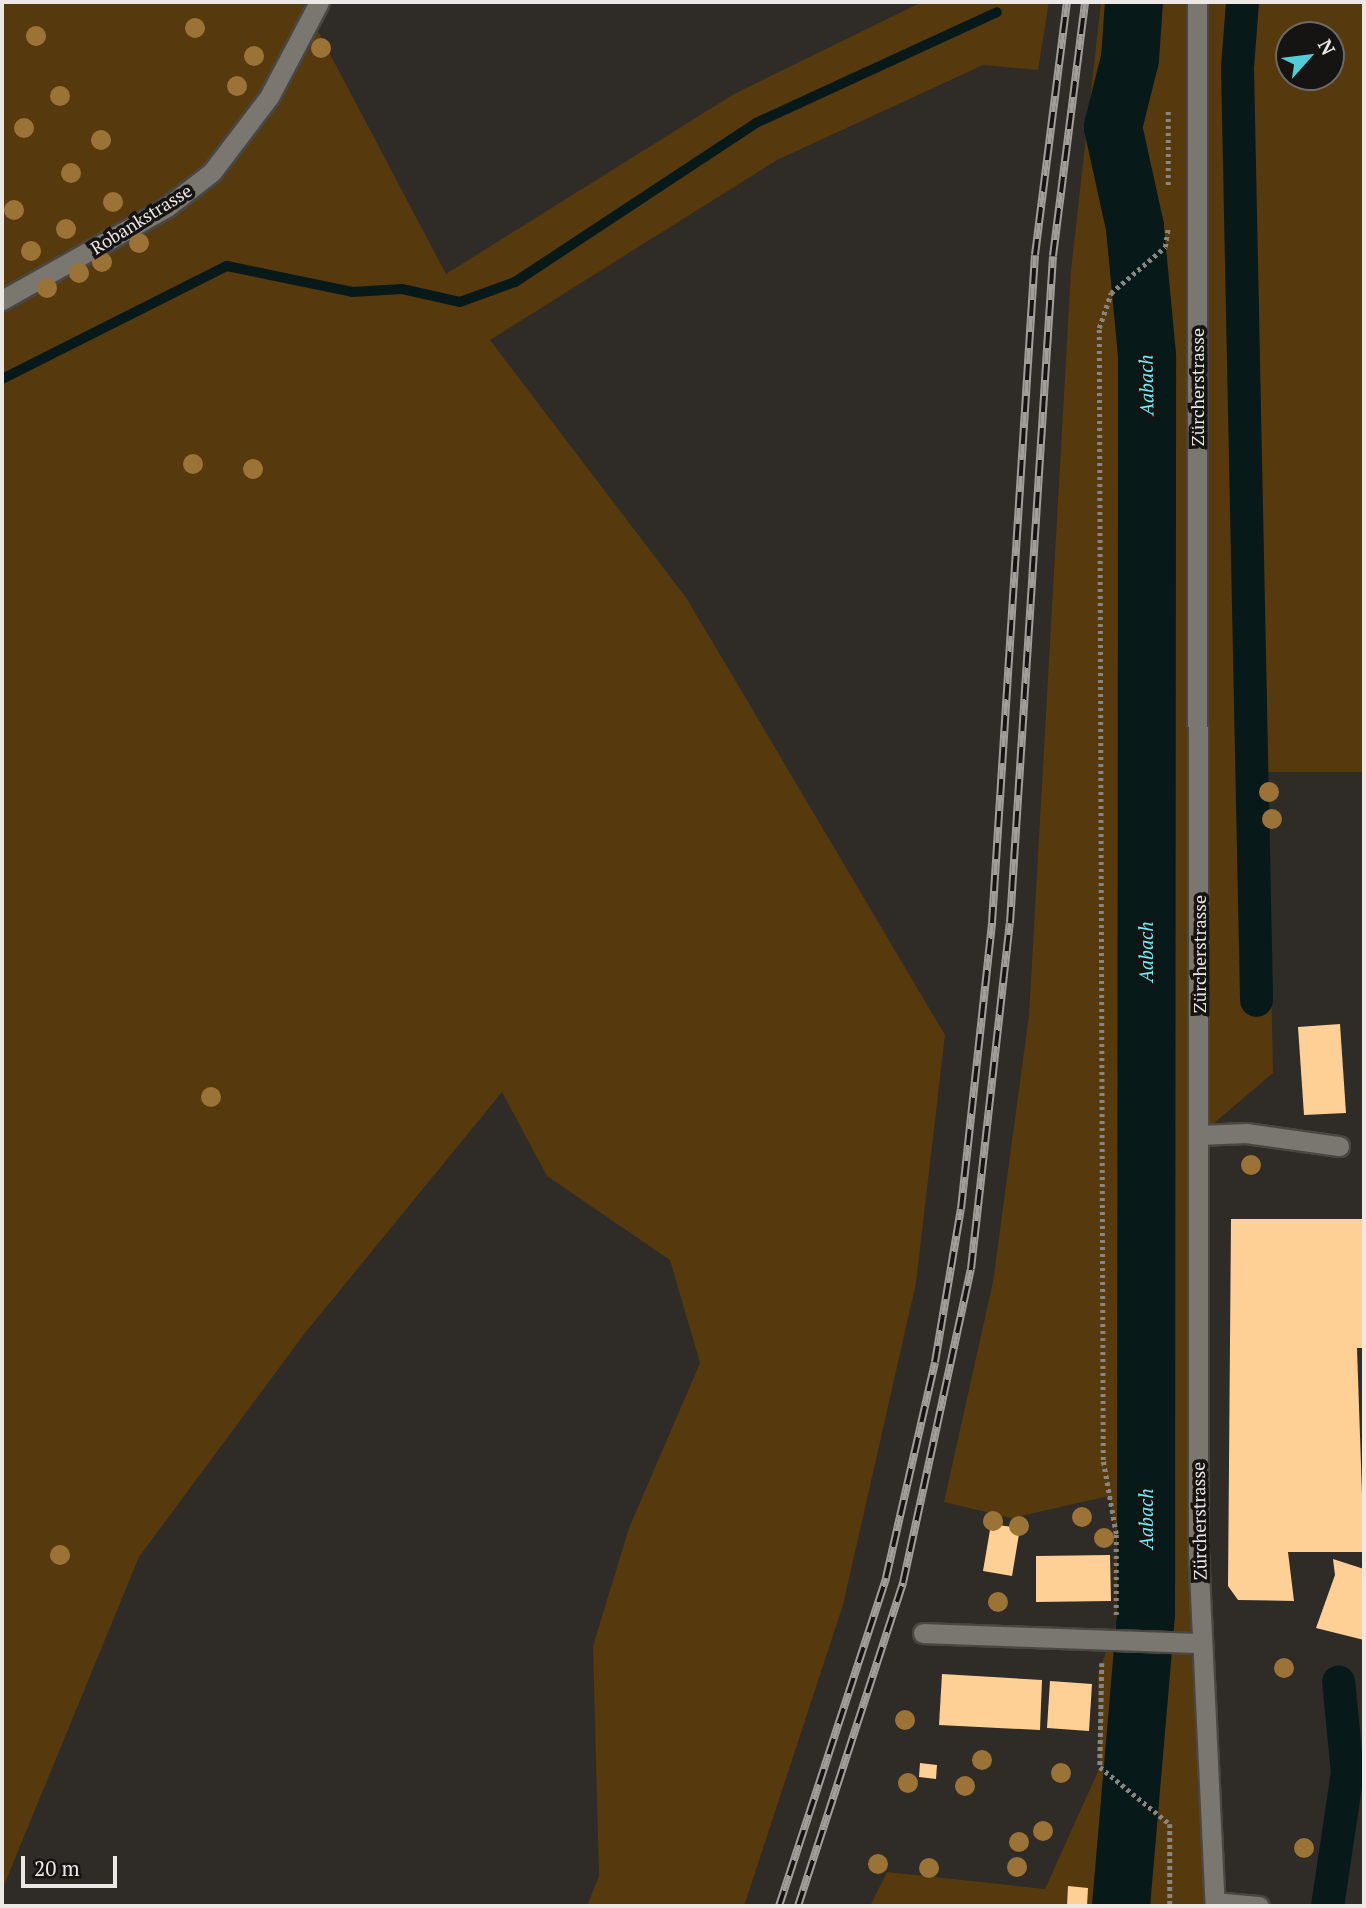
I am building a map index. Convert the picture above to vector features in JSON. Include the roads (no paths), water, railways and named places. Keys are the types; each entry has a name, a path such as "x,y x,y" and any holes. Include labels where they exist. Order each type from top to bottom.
{"main road":[{"name":"Robankstrasse","path":"2,300 167,207 212,172 269,97 319,2"},
{"name":"Zürcherstrasse","path":"1198,2 1201,1643 1215,1904"},
{"path":"1199,1135 1246,1133 1339,1146"},
{"path":"923,1633 1201,1643"},
{"path":"1215,1904 1259,1906"}],"waterway":[{"name":"Aabach","path":"1121,1906 1146,1614 1147,355 1135,227 1113,127 1130,59 1134,2"},
{"path":"1242,2 1237,67 1256,1000"},
{"path":"2,379 227,266 352,292 402,289 460,302 515,282 756,123 997,12"},
{"path":"1327,1906 1347,1772 1338,1681"}],"railway":[{"path":"779,1906 886,1578 935,1362 961,1209 992,923 1035,255 1067,2"},
{"path":"798,1906 903,1583 971,1269 1010,923 1053,256 1085,2"}]}
